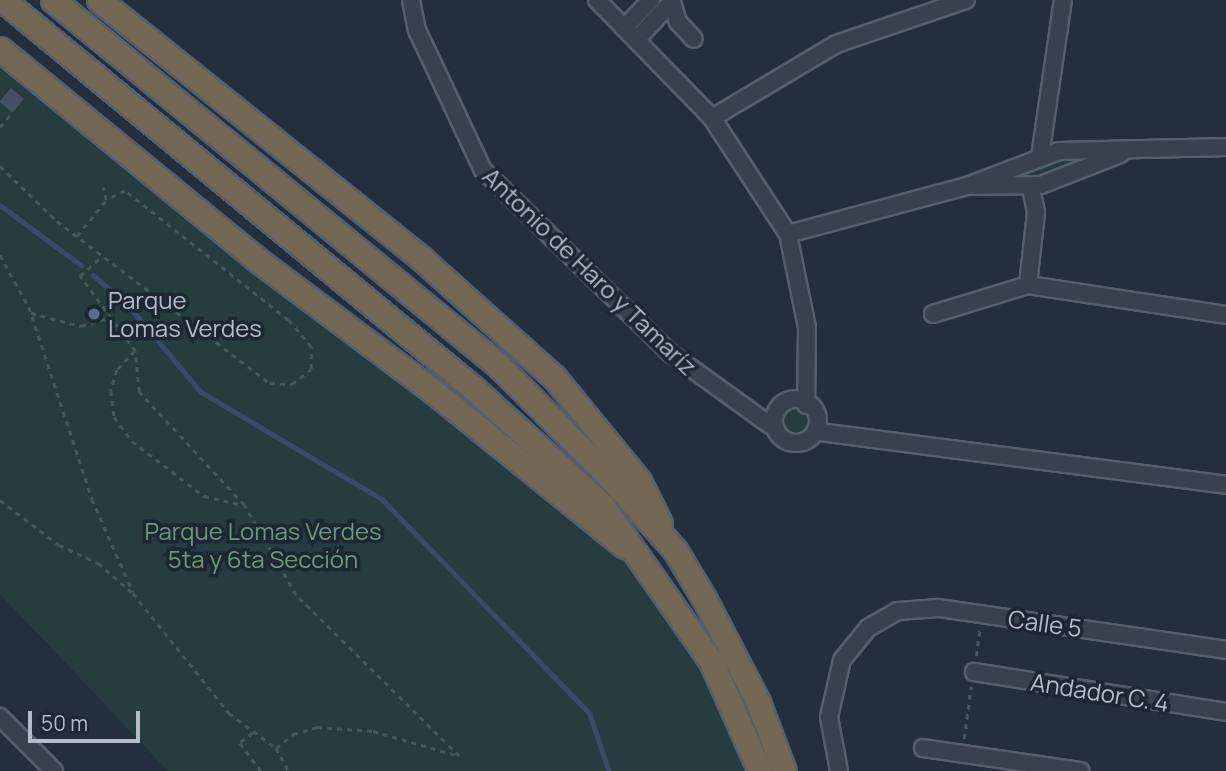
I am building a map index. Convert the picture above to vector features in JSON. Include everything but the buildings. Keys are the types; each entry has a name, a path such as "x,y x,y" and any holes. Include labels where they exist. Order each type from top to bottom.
{"highway":[{"path":"3,0 472,387 602,505 650,568 711,661 760,771"},
{"path":"53,0 499,366 675,550"},
{"path":"99,0 423,260 554,377 639,481 758,702 783,771"},
{"path":"0,49 255,258 434,392 650,568"}],"street":[{"name":"Antonio de Haro y Tamaríz","path":"411,0 417,30 483,170 670,353 745,408 771,417"},
{"path":"597,0 712,118 788,234 801,280 807,362 798,404"},
{"path":"712,118 836,44 966,0"},
{"path":"1040,157 1049,119 1063,0"},
{"path":"630,34 665,3 694,39"},
{"path":"1049,119 1063,151 1074,160 1072,172"},
{"path":"967,186 1027,188 1052,181 1135,148"},
{"path":"788,234 967,186 1040,157 1063,151 1221,149"},
{"path":"1021,164 1016,177 1027,188 1036,212"},
{"path":"1028,285 1036,212 1052,181"},
{"path":"933,314 1028,285 1226,315"},
{"path":"820,426 816,410 798,404 771,417 793,439 820,426 863,435 1225,479"},
{"name":"Calle 5","path":"839,771 829,717 831,691 842,660 868,628 898,611 939,608 1226,650"},
{"name":"Andador C. 4","path":"974,672 1226,712"},
{"path":"0,717 54,771"},
{"path":"923,748 1080,771"}],"path":[{"path":"0,127 11,114"},
{"path":"0,166 76,236 270,383 292,384 311,369 312,347 288,320 125,191 106,200 76,236"},
{"path":"103,187 106,200"},
{"path":"0,255 31,313 111,553 133,593 229,713 276,748 289,771"},
{"path":"102,256 80,276 135,351 139,392 244,505 296,595 459,756 373,731 317,727 293,734 276,748"},
{"path":"31,313 81,326 110,317"},
{"path":"135,351 117,370 111,391 114,417 132,441 204,496 244,505"},
{"path":"0,500 59,545 98,563 133,593"},
{"path":"253,733 240,743 261,771"}],"green space":[{"name":"Parque Lomas Verdes 5ta y 6ta Sección","path":"0,50 650,568 759,771 168,771 0,594"},
{"path":"1135,148 1052,181 967,186 1040,157"},
{"path":"791,402 816,410 821,426 815,436 793,439 775,432 772,410"}],"waterway":[{"path":"0,205 81,265"},
{"path":"93,275 127,304 201,392 382,499 590,714 609,771"}],"place":[{"name":"Parque Lomas Verdes","path":"94,314"}]}
